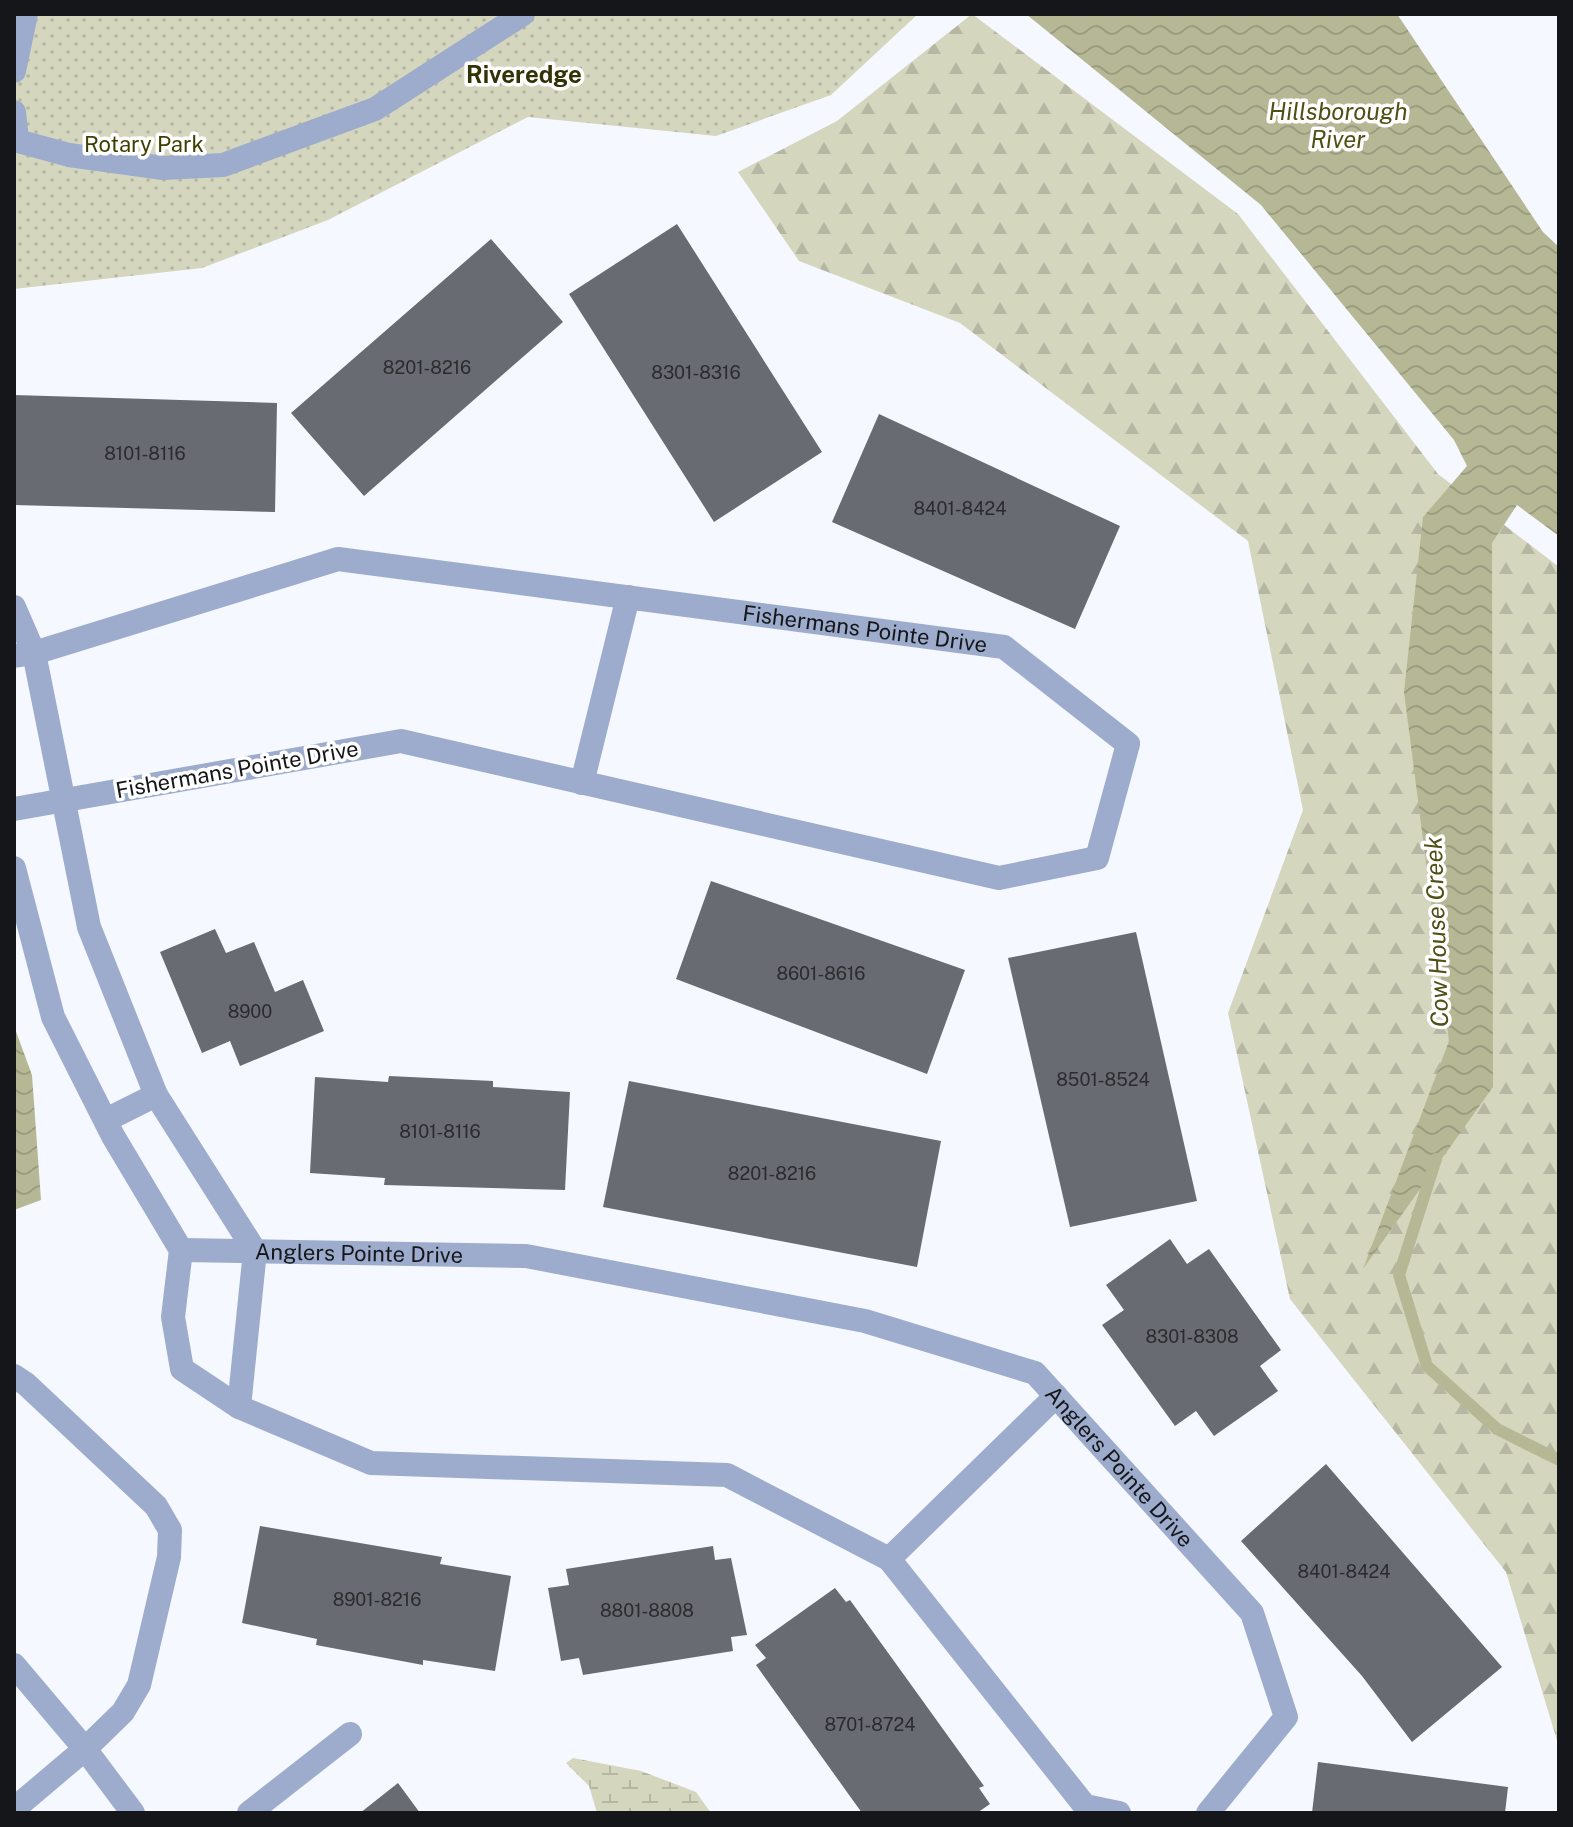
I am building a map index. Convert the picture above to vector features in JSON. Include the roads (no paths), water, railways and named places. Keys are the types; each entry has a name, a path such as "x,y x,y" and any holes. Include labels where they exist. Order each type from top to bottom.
{"street":[{"path":"14,71 26,14"},
{"path":"14,112 15,140 69,155 163,168 223,165 375,109 523,14"},
{"name":"Fishermans Pointe Drive","path":"14,809 401,741 999,878 1097,858 1128,744 1004,647 338,559 24,655"},
{"path":"582,783 628,597"},
{"path":"14,607 62,799 89,927 156,1095 255,1251"},
{"path":"14,868 53,1017 106,1120 181,1250 173,1317 182,1369 239,1407 371,1463 727,1475 889,1559 1085,1806 1119,1813"},
{"path":"106,1120 156,1095"},
{"path":"181,1250 255,1251"},
{"name":"Anglers Pointe Drive","path":"239,1407 255,1251 526,1256 865,1321 1035,1373 1252,1613 1286,1717 1208,1813"},
{"path":"14,1376 156,1506 170,1530 169,1557 139,1685 123,1712 14,1809"},
{"path":"889,1559 1056,1396"},
{"path":"14,1665 85,1749 133,1813"},
{"path":"249,1813 350,1734"}],"water":[{"name":"Hillsborough River","path":"1026,14 1397,14 1543,232 1559,247 1559,536 1517,505 1492,543 1493,1087 1363,1269 1449,1041 1404,692 1423,517 1467,466 1454,440 1261,205"},
{"path":"14,1026 32,1075 41,1200 14,1210"}],"waterway":[{"name":"Cow House Creek","path":"1436,1159 1399,1275 1427,1366 1497,1429 1559,1460"}],"district":[{"name":"Riveredge","path":"524,75"}],"park label":[{"name":"Rotary Park","path":"144,144"}]}
